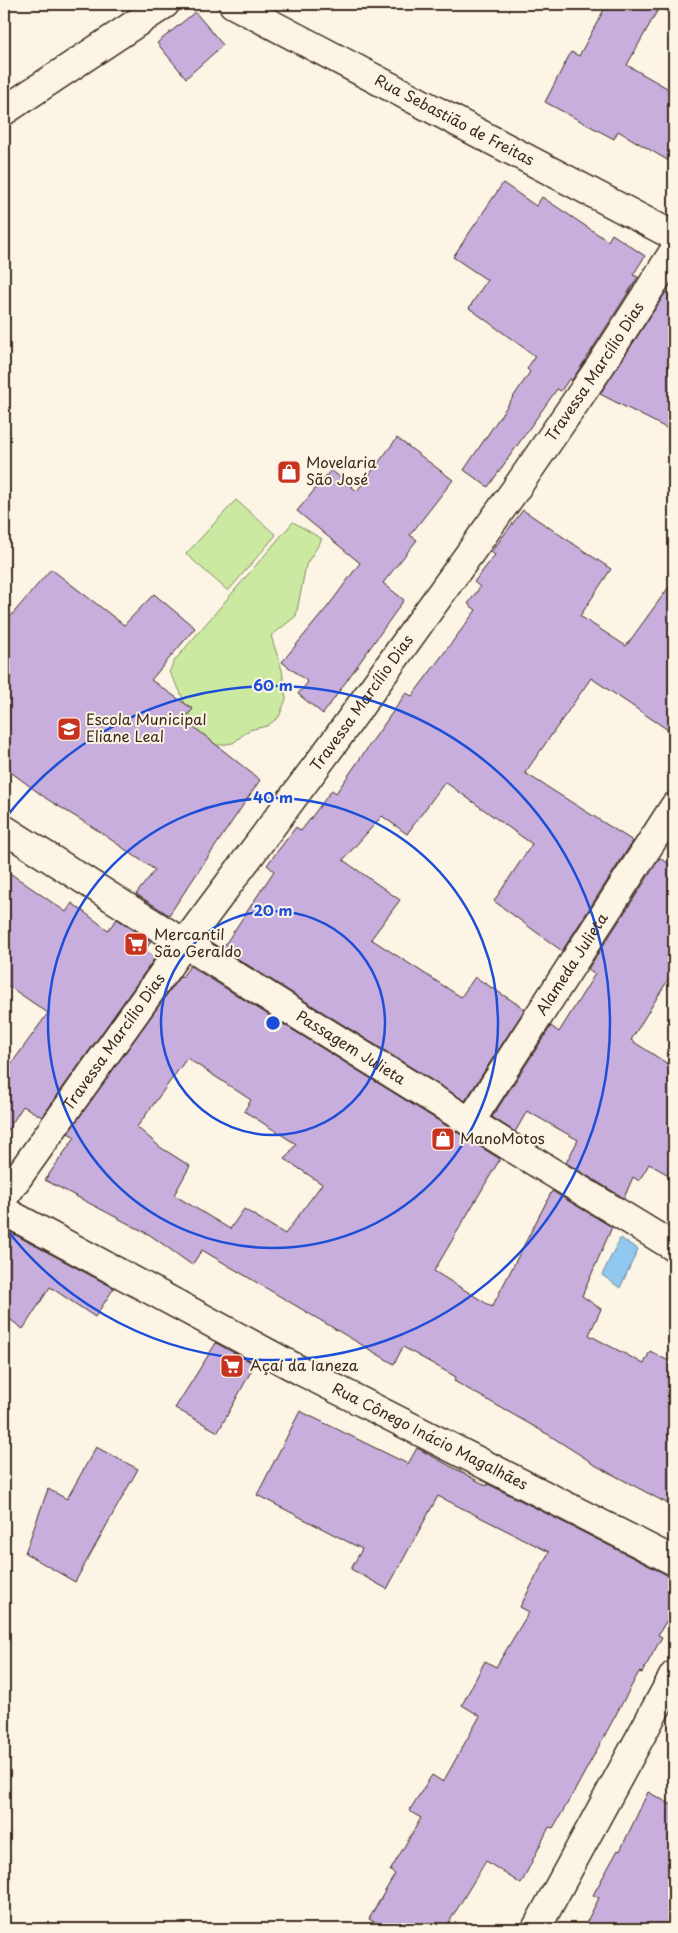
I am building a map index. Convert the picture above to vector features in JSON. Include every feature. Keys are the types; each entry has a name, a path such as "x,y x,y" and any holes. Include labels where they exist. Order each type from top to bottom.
{"street":[{"path":"4,111 165,4"},
{"name":"Rua Sebastião de Freitas","path":"233,4 674,236"},
{"name":"Travessa Marcílio Dias","path":"4,1197 184,944 338,737 515,490 599,368 674,251"},
{"name":"Alameda Julieta","path":"470,1122 674,807"},
{"name":"Passagem Julieta","path":"4,829 184,944 674,1247"},
{"name":"Rua Cônego Inácio Magalhães","path":"4,1211 303,1372 674,1561"},
{"path":"536,1929 674,1675"}],"green space":[{"path":"236,500 276,535 228,591 186,554"},
{"path":"293,522 322,539 306,565 296,616 271,636 282,670 286,699 279,717 267,726 249,730 233,743 213,746 196,733 179,689 169,672 175,660"}],"water":[{"path":"620,1238 638,1249 620,1288 602,1275"}],"building":[{"path":"607,4 661,4 627,65 674,92 674,164 618,131 614,139 545,102 571,52 579,56"},
{"path":"195,12 223,45 186,78 157,43"},
{"path":"503,183 536,206 542,197 608,241 612,234 645,256 633,275 638,277 572,380 569,379 561,391 557,389 488,487 464,470 530,372 527,369 535,356 469,308 487,280 453,257"},
{"path":"666,292 674,296 674,432 600,394"},
{"path":"397,438 453,480 410,535 417,540 383,583 404,600 323,714 298,694 308,682 282,662 329,605 360,563 297,511 331,470 357,491"},
{"path":"523,510 611,569 580,616 626,646 674,580 674,734 591,678 525,773 633,841 562,951 494,901 532,844 445,782 407,834 382,816 343,860 400,900 371,939 461,997 475,977 525,1009 465,1101 222,949 274,871 267,865 296,827 301,831 332,790 336,793 406,693 412,696 476,610 468,604 480,587 474,582 495,555 491,552"},
{"path":"51,569 124,625 154,594 195,628 151,680 193,709 184,719 260,780 169,915 136,894 155,870 97,830 47,799 4,767 4,624"},
{"path":"660,858 674,867 674,970 631,1040 674,1068 674,1178 649,1164 639,1181 633,1177 624,1198 566,1163 578,1140 527,1111 515,1132 492,1117 551,1026 559,1032 595,974 588,969"},
{"path":"4,869 66,912 72,903 108,930 117,919 151,941 145,950 155,958 42,1117 23,1106 4,1136 4,1074 48,1013 4,983"},
{"path":"190,966 500,1159 434,1271 492,1307 552,1191 612,1227 582,1296 601,1309 589,1335 644,1364 650,1351 674,1364 674,1507 591,1463 549,1435 454,1381 456,1377 403,1347 394,1364 202,1250 192,1265 150,1235 45,1180 75,1137 68,1133 180,976 182,977","holes":["187,1058 251,1100 244,1111 296,1144 285,1159 322,1184 285,1234 244,1209 230,1229 174,1195 190,1166 160,1147 137,1127"]},
{"path":"8,1231 114,1288 95,1317 50,1287 23,1329 4,1315 4,1236"},
{"path":"216,1343 255,1364 218,1432 175,1408"},
{"path":"300,1411 408,1464 417,1448 487,1486 488,1484 674,1577 674,1608 658,1635 662,1637 642,1673 639,1672 553,1828 549,1827 521,1884 486,1861 445,1929 388,1929 369,1919 395,1874 390,1871 421,1818 409,1811 432,1775 443,1782 480,1716 462,1705 485,1661 496,1667 529,1612 520,1607 549,1552 438,1496 387,1589 351,1569 362,1549 257,1495"},
{"path":"96,1447 138,1469 75,1582 25,1553 48,1489 67,1499"},
{"path":"648,1792 674,1806 674,1929 583,1929 599,1898 593,1895 618,1850 620,1851"}],"place":[{"name":"Movelaria São José","path":"289,472"},
{"name":"Escola Municipal Eliane Leal","path":"69,729"},
{"name":"Mercantil São Geraldo","path":"136,944"},
{"name":"ManoMotos","path":"443,1139"},
{"name":"Açaí da Ianeza","path":"232,1366"}]}
